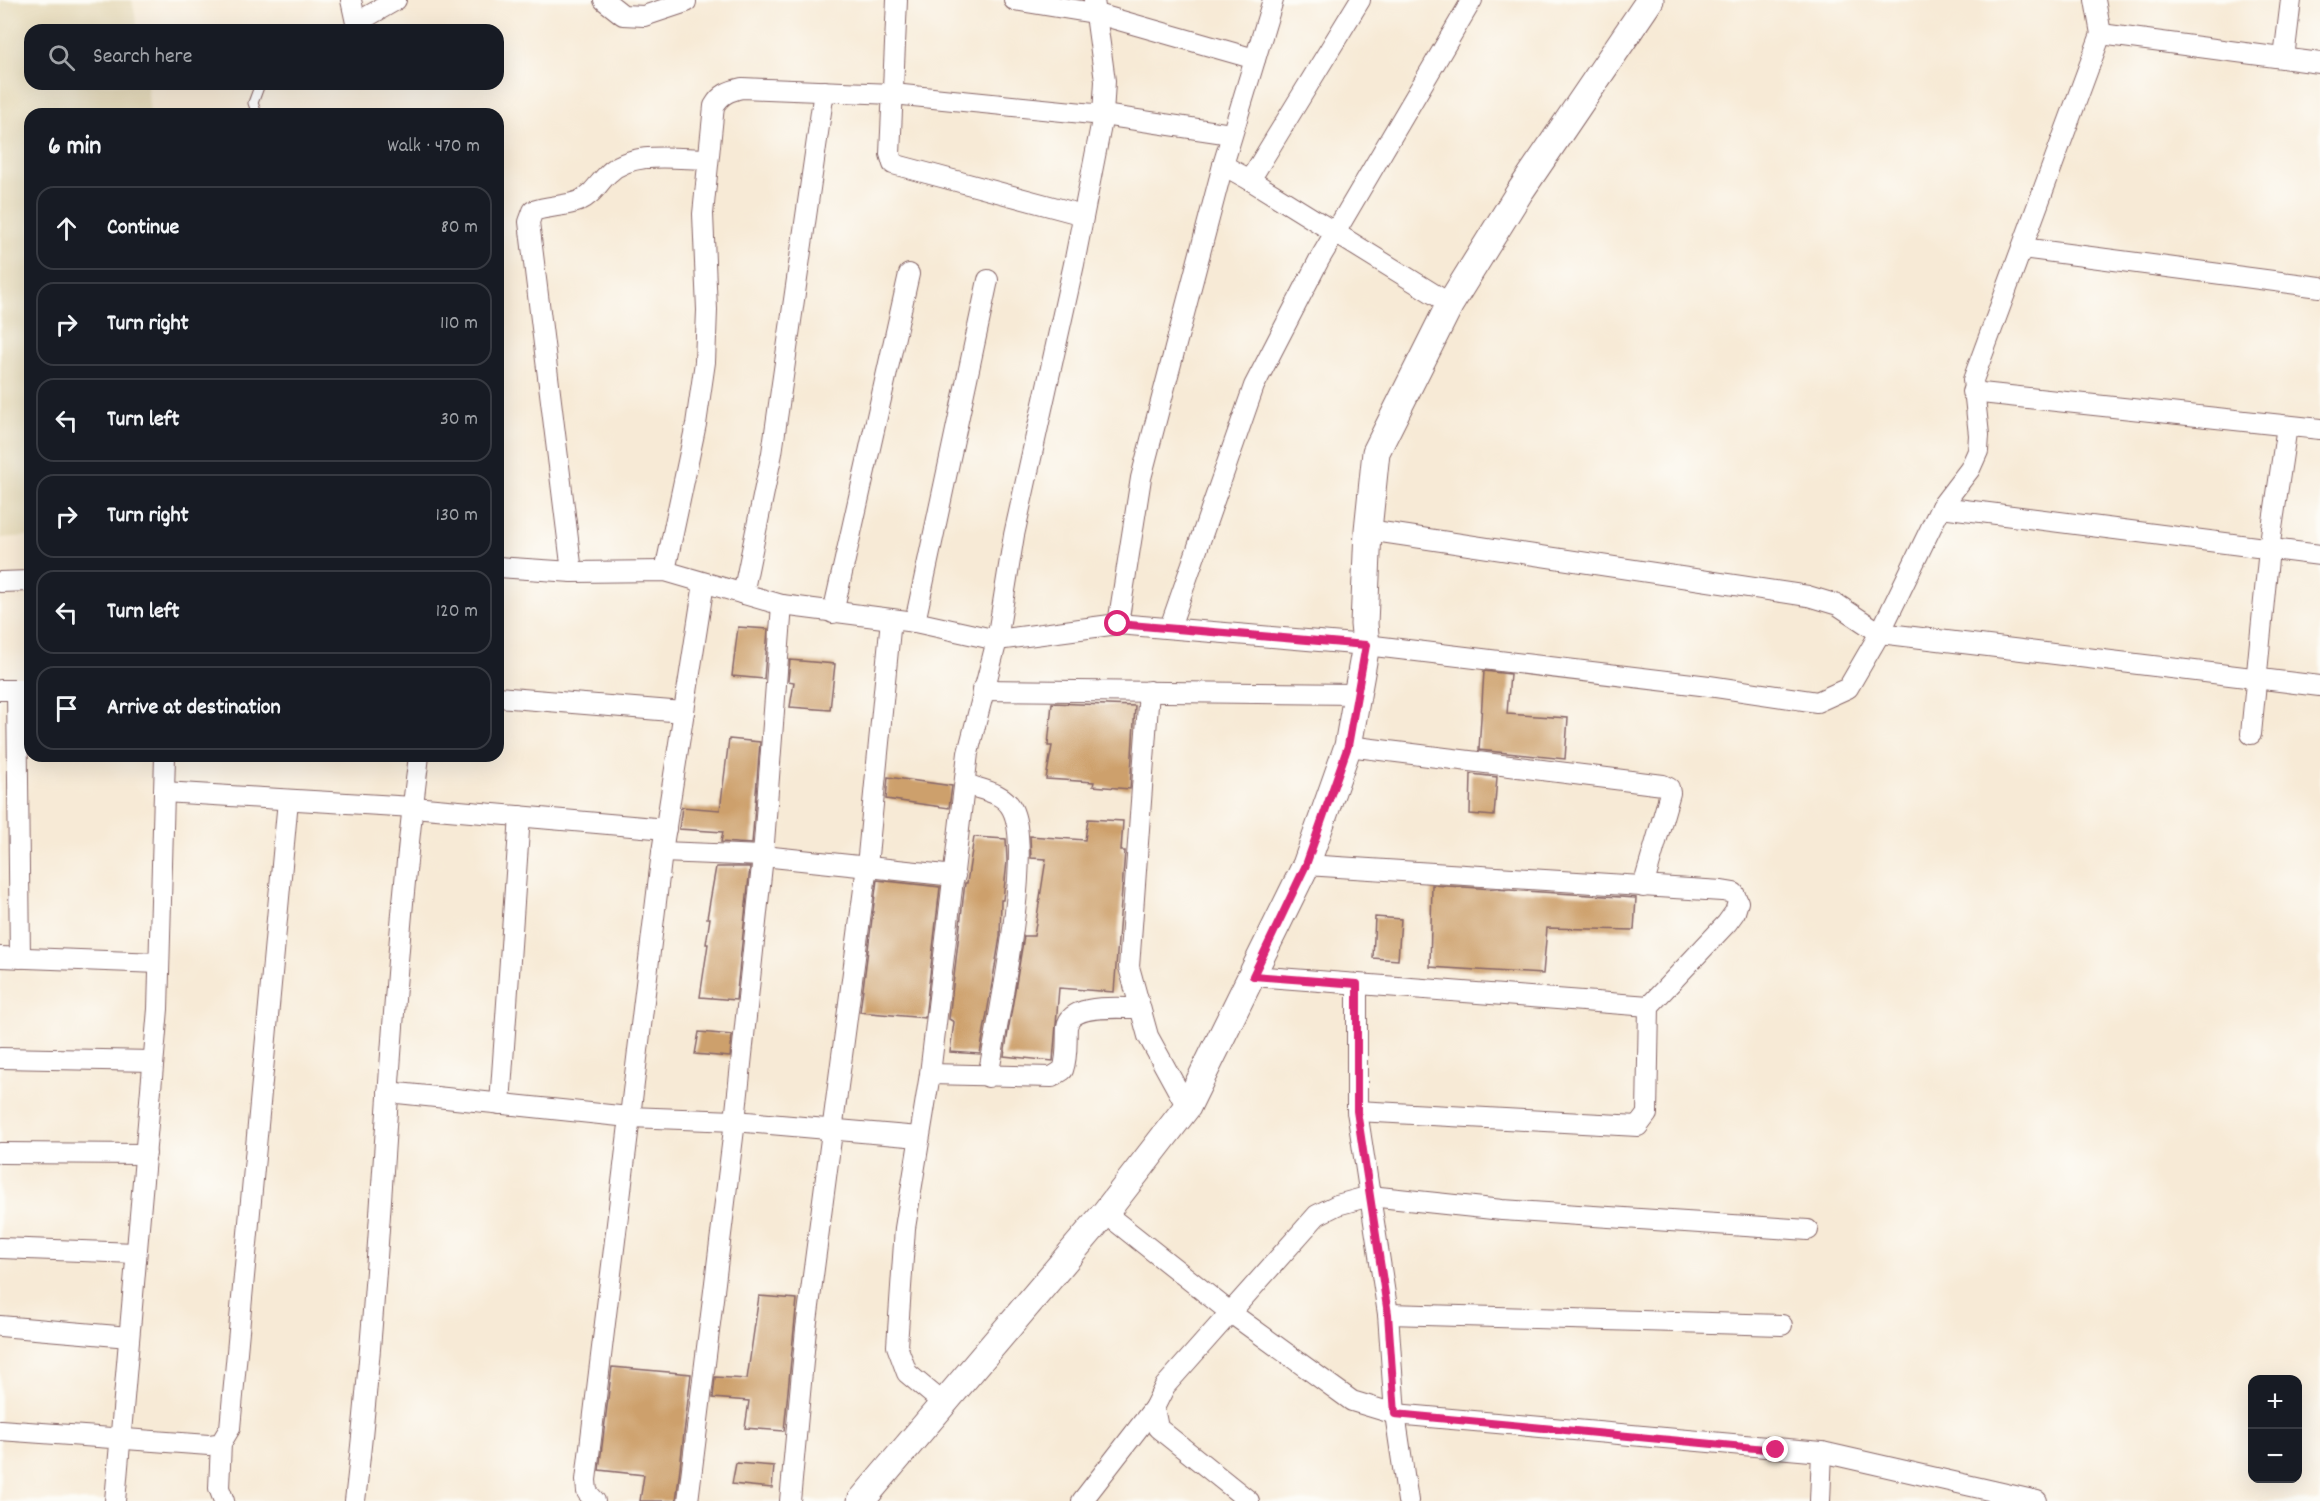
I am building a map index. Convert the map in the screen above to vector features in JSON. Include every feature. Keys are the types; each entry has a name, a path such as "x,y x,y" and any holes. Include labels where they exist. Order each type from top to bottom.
{"main road":[{"path":"861,1501 1105,1213 1187,1107 1306,865 1348,746 1366,645 1364,624 1368,530 1376,452 1450,304 1519,193 1650,0"}],"street":[{"path":"350,24 351,0"},
{"path":"354,24 396,0"},
{"path":"604,0 623,15 644,16 686,2"},
{"path":"897,0 890,154 893,164 1083,215"},
{"path":"1014,0 1094,6 1255,58"},
{"path":"1118,624 1142,478 1231,134 1273,0"},
{"path":"1250,180 1360,0"},
{"path":"1170,627 1254,386 1336,232 1472,0"},
{"path":"504,567 572,572 665,572 782,606 915,622 997,640 1118,624 1170,627 1366,645 1709,686 1809,703 1830,698 1848,688 1880,633 1941,507 1970,469 1978,451 1979,435 1972,392 1973,380 2101,34 2094,0"},
{"path":"2284,58 2291,0"},
{"path":"944,1402 907,1373 897,1346 905,1228 930,1074 968,753 982,690 997,640 1016,524 1103,115 1105,81 1094,6"},
{"path":"2101,34 2320,63"},
{"path":"665,572 696,424 705,362 706,291 703,214 714,106 718,98 729,91 742,88 893,94 1103,115 1231,134"},
{"path":"743,594 772,453 824,91"},
{"path":"572,572 529,222 533,211 550,205 576,203 594,194 608,173 622,163 639,159 708,159"},
{"path":"1223,165 1336,232 1450,304"},
{"path":"2022,248 2320,287"},
{"path":"833,613 909,274"},
{"path":"915,622 988,280"},
{"path":"1972,392 2320,429"},
{"path":"2251,734 2270,549 2287,426"},
{"path":"1941,507 2320,555"},
{"path":"1368,530 1808,596 1838,605 1880,633 2320,686"},
{"path":"0,582 24,581"},
{"path":"595,1501 587,1492 586,1480 629,1117 662,852 704,583"},
{"path":"688,1501 735,1121 763,856 782,606"},
{"path":"790,1501 806,1329 867,866 891,620"},
{"path":"16,690 20,958"},
{"path":"982,690 1357,694"},
{"path":"1149,691 1129,967 1148,1036 1187,1107"},
{"path":"504,697 684,712"},
{"path":"1348,746 1663,785 1669,788 1670,793 1643,887"},
{"path":"116,1501 153,1061 159,963 165,762"},
{"path":"355,1501 398,946 418,762"},
{"path":"965,784 1001,796 1012,810 1018,843 1013,933 988,1077"},
{"path":"164,792 413,807 666,829"},
{"path":"221,1499 219,1488 221,1443 230,1428 288,800"},
{"path":"500,1104 520,816"},
{"path":"662,852 763,856 955,876"},
{"path":"1306,865 1722,891 1734,894 1738,902 1736,912 1727,923 1649,1006 1647,1114 1638,1126 1357,1111"},
{"path":"0,957 159,963"},
{"path":"1253,976 1649,1006"},
{"path":"1357,984 1357,1111 1388,1314 1395,1414 1408,1501"},
{"path":"930,1074 1052,1077 1064,1070 1068,1024 1073,1015 1083,1010 1140,1008"},
{"path":"0,1058 153,1061"},
{"path":"388,1092 629,1117 735,1121 919,1137"},
{"path":"0,1153 146,1154"},
{"path":"1082,1501 1154,1408 1165,1386 1317,1215 1337,1205 1370,1196 1502,1210 1808,1230"},
{"path":"1105,1213 1230,1313 1352,1401 1395,1414 1822,1452 2037,1501"},
{"path":"0,1248 136,1253"},
{"path":"1388,1314 1782,1325"},
{"path":"0,1326 129,1337"},
{"path":"1154,1408 1158,1428 1236,1497"},
{"path":"0,1430 209,1445 221,1443"},
{"path":"1820,1501 1822,1452"}],"lane":[{"path":"255,108 253,103 258,90"}],"shaded area":[{"path":"0,0 132,0 137,24 24,24 24,90 148,90 149,108 24,108 24,536 0,538"}],"building":[{"path":"738,627 768,629 764,679 732,676"},
{"path":"790,660 835,664 830,710 790,707 794,682 788,681"},
{"path":"1484,671 1510,674 1507,714 1568,718 1565,759 1479,750"},
{"path":"1052,703 1135,706 1130,789 1093,786 1094,782 1046,779 1052,746 1048,746"},
{"path":"729,739 760,742 752,844 721,842 723,832 679,829 682,807 720,810"},
{"path":"1471,774 1497,777 1494,816 1470,814"},
{"path":"888,777 952,786 949,808 886,799"},
{"path":"1088,819 1123,821 1121,851 1125,851 1114,992 1059,988 1053,1061 1004,1056 1024,936 1034,936 1046,859 1031,858 1030,836 1085,840"},
{"path":"974,837 1006,839 1007,861 1003,900 1001,900 1000,937 980,1054 950,1052 954,1022 949,1019 965,883 967,883"},
{"path":"716,867 750,867 736,1000 700,997 708,944 706,944 710,918 707,918"},
{"path":"877,880 940,887 925,1018 860,1012"},
{"path":"1432,885 1636,898 1634,930 1547,928 1543,974 1430,967"},
{"path":"1375,917 1401,919 1398,960 1373,958"},
{"path":"699,1032 732,1035 730,1057 695,1054"},
{"path":"759,1296 797,1299 784,1431 745,1428 749,1401 713,1398 715,1377 747,1379"},
{"path":"612,1367 691,1374 676,1501 640,1501 644,1475 599,1470"},
{"path":"736,1463 774,1466 772,1488 732,1484"}],"route":[{"path":"1118,624 1366,645 1348,746 1306,865 1253,976 1357,984 1357,1111 1388,1314 1395,1414 1776,1450"}]}
